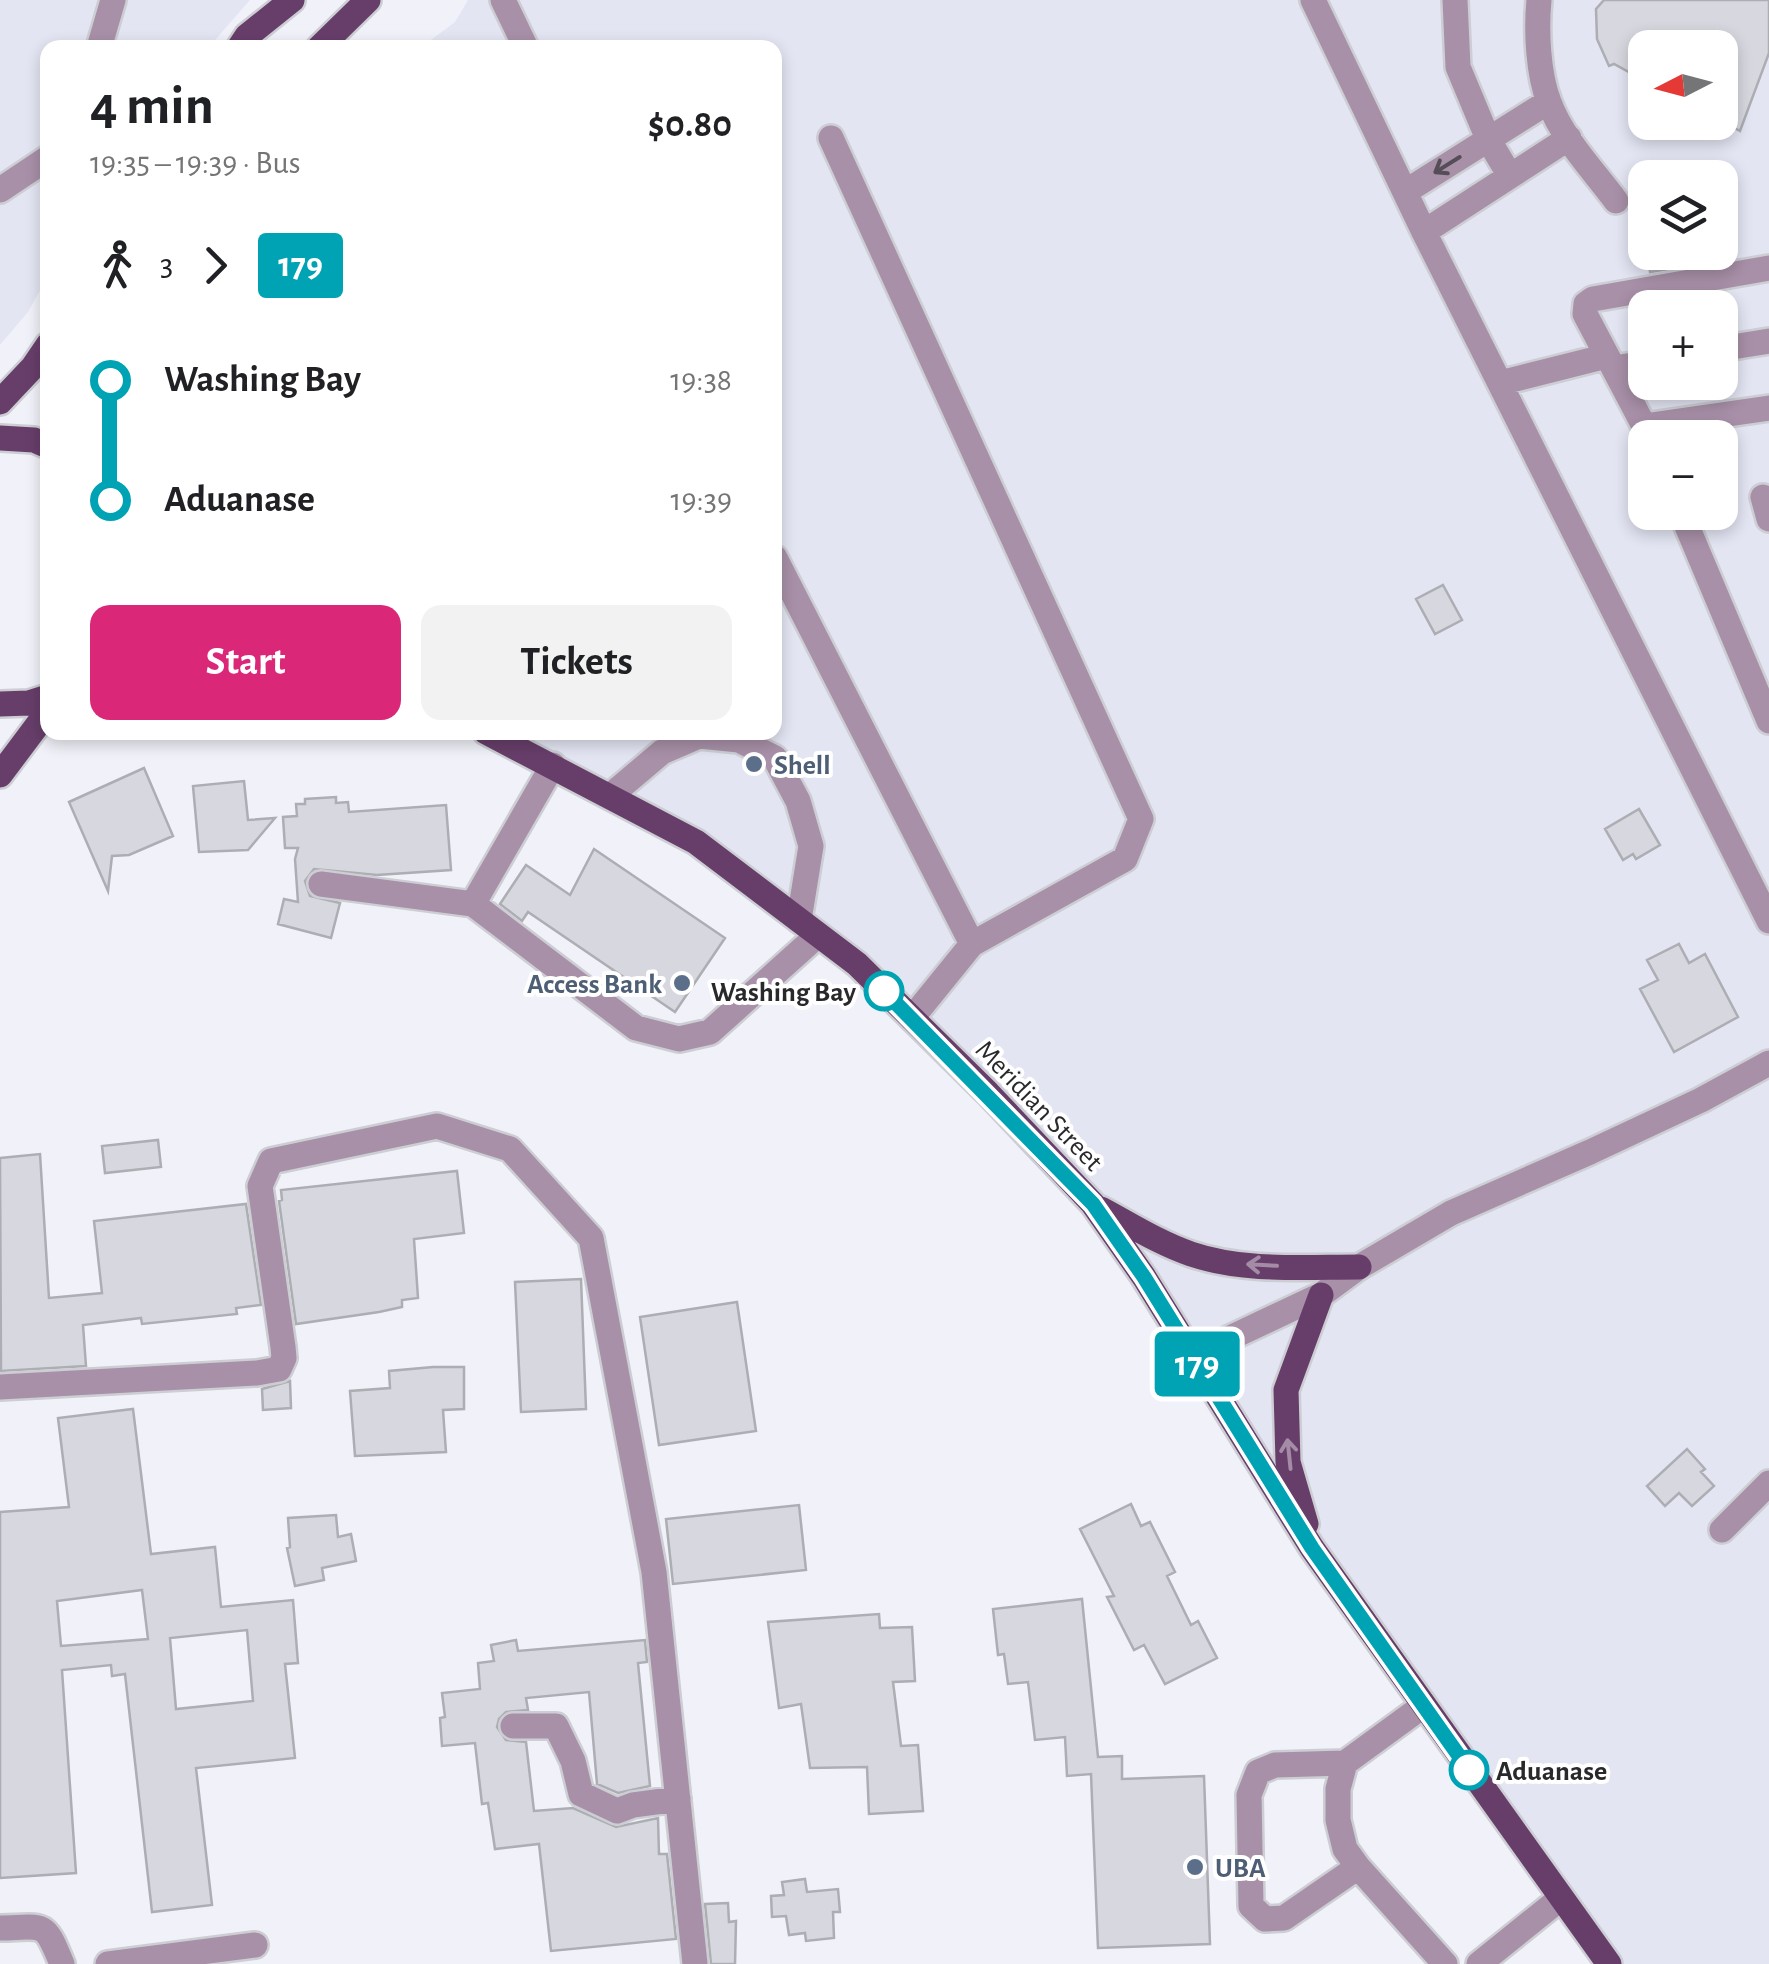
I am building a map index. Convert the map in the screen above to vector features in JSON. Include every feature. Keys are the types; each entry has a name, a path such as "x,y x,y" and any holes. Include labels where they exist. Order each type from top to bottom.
{"main road":[{"path":"247,40 292,0"},
{"path":"326,40 368,0"},
{"path":"0,402 40,356"},
{"path":"0,438 40,443"},
{"path":"0,704 40,699"},
{"path":"0,775 40,722"},
{"name":"Meridian Street","path":"502,740 696,842 857,964 1093,1204 1144,1277 1312,1548 1609,1964"},
{"path":"1093,1204 1156,1240 1225,1263 1359,1266"},
{"path":"1312,1548 1288,1462 1286,1390 1321,1294"}],"street":[{"path":"101,40 113,0"},
{"path":"503,0 522,40"},
{"path":"1313,0 1424,232 1769,921"},
{"path":"1455,0 1458,67 1488,139 1510,176"},
{"path":"1538,0 1536,30 1548,102 1616,200"},
{"path":"1405,192 1548,102"},
{"path":"831,138 1141,819 1125,858 972,944 912,1018"},
{"path":"1424,232 1570,138"},
{"path":"0,190 40,163"},
{"path":"1641,420 1586,314 1586,304 1593,299 1769,268"},
{"path":"1738,346 1769,340"},
{"path":"1500,384 1610,362 1628,362"},
{"path":"1708,420 1769,408"},
{"path":"1689,530 1769,721"},
{"path":"782,572 972,944"},
{"path":"610,796 662,752 690,740"},
{"path":"321,884 473,904 636,1028 679,1039 710,1032 809,928 810,846 798,801 775,758 740,740"},
{"path":"473,904 553,765"},
{"path":"1192,1356 1321,1294 1359,1266 1451,1213 1669,1115 1769,1063"},
{"path":"0,1387 257,1374 279,1369 284,1346 260,1186 271,1160 437,1126 510,1148 591,1238 654,1572 695,1964"},
{"path":"1722,1530 1769,1483"},
{"path":"1358,1867 1284,1918 1265,1920 1251,1906 1249,1795 1258,1772 1275,1765 1345,1763 1423,1706"},
{"path":"513,1726 556,1726 573,1761 581,1794 617,1811 633,1804 678,1799"},
{"path":"1345,1763 1338,1788 1338,1820 1345,1849 1445,1964"},
{"path":"1479,1964 1562,1898"},
{"path":"0,1928 42,1927 49,1931 62,1964"},
{"path":"108,1964 255,1946"}],"shaded area":[{"path":"0,0 250,0 215,40 40,40 40,291 28,312 0,345"},
{"path":"468,0 1769,0 1769,1964 1611,1964 1488,1812 1077,1205 878,995 736,880 479,740 782,740 782,40 431,40 455,22"}],"building":[{"path":"1604,0 1769,0 1769,53 1740,131 1738,30 1628,30 1628,72 1614,64 1609,66 1597,39 1596,9"},
{"path":"1443,585 1462,620 1435,634 1416,599"},
{"path":"144,768 173,836 129,855 112,856 108,891 69,802"},
{"path":"244,781 248,820 275,818 248,850 199,852 193,786"},
{"path":"336,797 336,803 348,802 349,812 446,805 451,870 377,875 314,869 305,881 310,896 340,903 331,938 278,924 284,899 298,902 298,848 285,848 283,817 297,816 296,804 305,804 305,799"},
{"path":"1639,809 1660,845 1636,859 1633,854 1623,860 1605,829"},
{"path":"594,849 725,938 675,1012 528,912 522,921 500,904 526,865 570,895"},
{"path":"1679,944 1689,963 1705,954 1738,1017 1674,1052 1640,989 1658,980 1647,960"},
{"path":"158,1140 161,1167 105,1173 102,1146"},
{"path":"40,1154 49,1298 102,1293 94,1221 246,1204 261,1305 236,1308 237,1314 142,1324 141,1318 83,1325 86,1366 1,1371 0,1158"},
{"path":"457,1171 464,1233 414,1239 418,1298 402,1300 402,1307 379,1312 296,1324 279,1201 281,1190"},
{"path":"581,1279 586,1409 521,1412 515,1282"},
{"path":"737,1302 756,1431 659,1445 640,1317"},
{"path":"464,1367 464,1409 443,1410 446,1452 355,1456 350,1391 390,1388 389,1371"},
{"path":"290,1381 291,1408 263,1410 262,1389"},
{"path":"133,1409 151,1554 215,1547 221,1607 293,1600 298,1663 285,1664 295,1758 196,1768 212,1905 152,1912 125,1674 112,1676 111,1665 62,1670 76,1873 0,1878 0,1512 69,1507 58,1418","holes":["142,1590 148,1639 61,1646 57,1601","247,1630 253,1701 176,1709 170,1638"]},
{"path":"1687,1449 1714,1486 1692,1506 1679,1493 1665,1506 1647,1486"},
{"path":"1131,1504 1141,1526 1150,1522 1175,1572 1167,1576 1191,1625 1198,1621 1217,1658 1165,1684 1144,1645 1134,1650 1107,1597 1114,1596 1080,1529"},
{"path":"799,1505 806,1570 673,1584 666,1519"},
{"path":"336,1515 338,1537 351,1534 356,1561 322,1568 324,1580 295,1586 287,1548 288,1518"},
{"path":"1082,1599 1098,1757 1122,1756 1122,1779 1204,1776 1210,1944 1098,1948 1091,1774 1067,1776 1065,1737 1035,1740 1028,1682 1008,1684 1004,1654 998,1655 993,1609"},
{"path":"879,1614 880,1628 912,1627 915,1681 893,1682 901,1746 918,1745 923,1811 869,1814 867,1767 810,1768 801,1704 779,1708 768,1622"},
{"path":"516,1640 518,1651 645,1640 647,1662 638,1663 650,1786 618,1793 597,1784 589,1692 526,1698 528,1710 506,1712 497,1727 506,1740 526,1742 534,1811 573,1808 616,1827 658,1818 659,1854 667,1854 676,1939 551,1951 539,1844 495,1849 488,1803 482,1804 475,1743 442,1746 442,1693 480,1689 478,1663 494,1661 491,1645"},
{"path":"805,1879 807,1892 838,1889 840,1912 833,1912 834,1938 806,1941 805,1933 789,1935 786,1916 772,1917 771,1896 784,1895 782,1882"},
{"path":"728,1903 729,1922 736,1921 735,1964 711,1964 705,1904"}],"bus line":[{"name":"179","path":"884,991 1093,1204 1144,1277 1312,1548 1469,1770"}],"place":[{"name":"Shell","path":"754,764"},
{"name":"Access Bank","path":"682,983"},
{"name":"Washing Bay","path":"884,991"},
{"name":"Aduanase","path":"1469,1770"},
{"name":"UBA","path":"1195,1867"}]}
